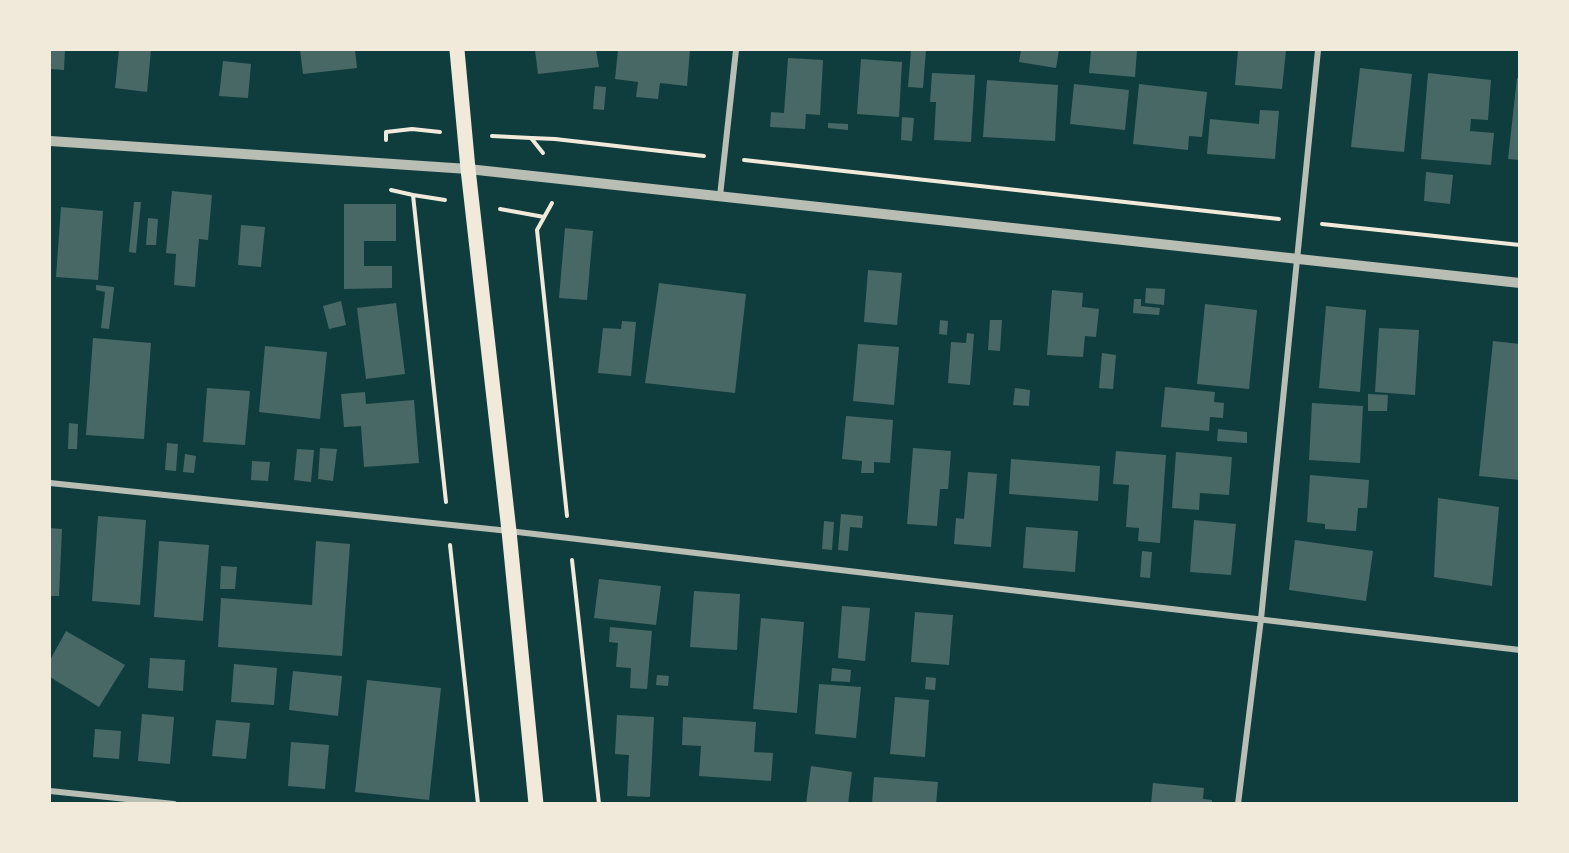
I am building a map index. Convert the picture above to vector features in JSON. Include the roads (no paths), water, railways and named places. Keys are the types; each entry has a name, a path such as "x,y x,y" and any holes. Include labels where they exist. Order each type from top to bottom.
{"main road":[{"path":"457,50 536,804"}],"street":[{"path":"720,196 736,50"},
{"path":"1238,804 1261,620 1318,50"},
{"path":"50,141 468,169 1520,283"},
{"path":"50,483 509,531 1520,650"},
{"path":"50,791 174,804"}]}
